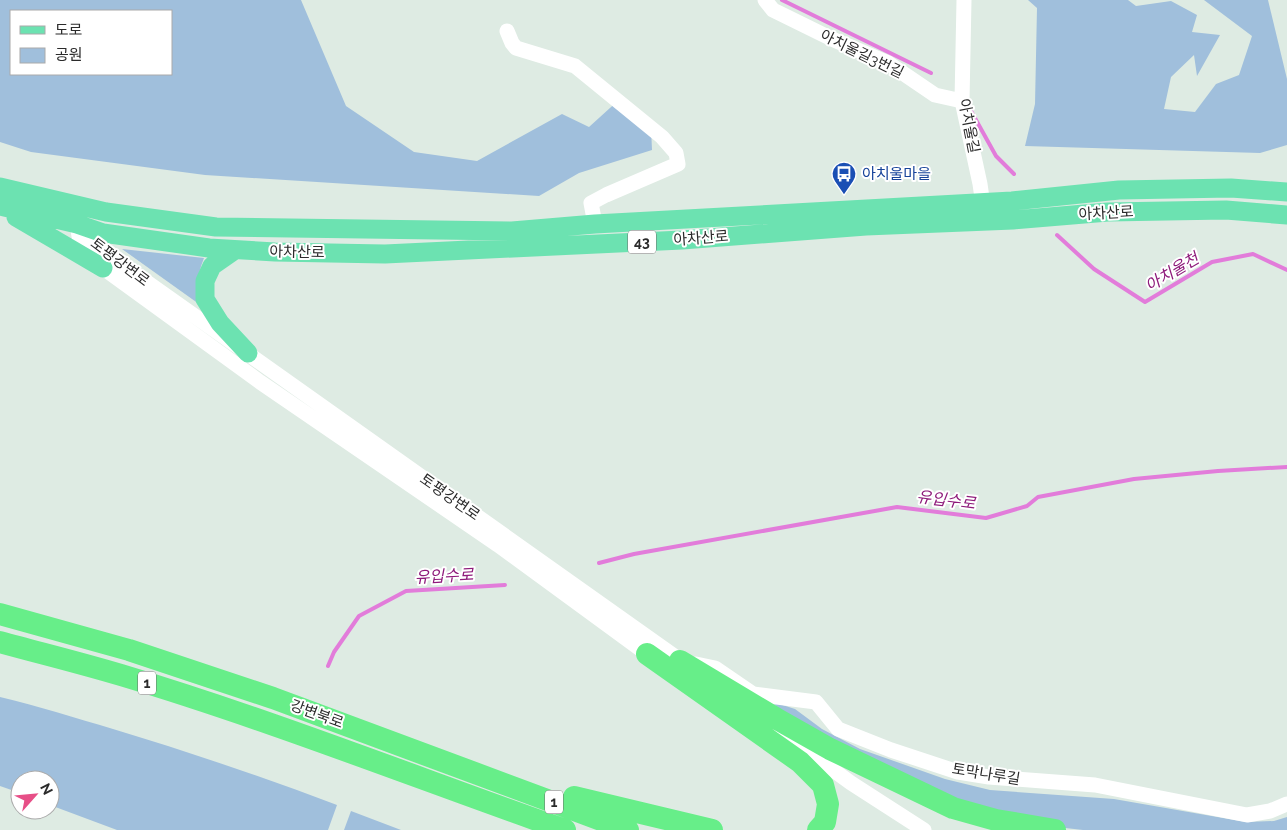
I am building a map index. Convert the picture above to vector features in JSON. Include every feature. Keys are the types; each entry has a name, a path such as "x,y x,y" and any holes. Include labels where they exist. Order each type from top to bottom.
{"highway":[{"name":"강변북로","path":"0,614 147,656 273,698 628,830"},
{"name":"강변북로","path":"0,642 121,674 292,731 565,830"},
{"path":"647,654 800,762 823,785 828,804 825,822 818,830"},
{"path":"680,660 830,750 952,808 996,820 1055,830"},
{"path":"480,774 712,830"}],"main road":[{"name":"아차산로","path":"0,187 78,215 103,233 158,242 235,250 385,254 682,240 866,226 1013,220 1108,212 1226,210 1287,215"},
{"name":"아차산로","path":"0,207 78,215 106,212 216,228 512,231 595,224 983,202 1119,190 1231,188 1287,192"},
{"path":"0,207 104,268"},
{"path":"235,250 212,266 204,282 205,299 220,323 248,353"}],"street":[{"name":"아치울길3번길","path":"765,0 773,10 888,64 935,94 962,101"},
{"name":"아치울길","path":"964,0 962,101 986,221"},
{"path":"507,31 516,48 575,66 662,137 676,153 678,164 606,195 592,203 595,224"},
{"name":"토평강변로","path":"78,215 80,242 104,268 260,382 498,545 647,654"},
{"name":"토평강변로","path":"78,215 87,238 151,285 851,783 924,830"},
{"name":"토막나루길","path":"647,654 715,668 753,694 816,702 838,729 891,750 958,772 989,777 1095,785 1247,815 1270,811 1287,804"}],"green space":[{"path":"0,0 301,0 346,106 414,152 477,161 562,114 589,127 621,98 651,128 652,150 579,173 539,196 205,175 31,152 0,142"},
{"path":"1028,0 1128,0 1136,6 1171,1 1197,15 1192,32 1220,35 1197,76 1194,55 1171,77 1164,109 1195,112 1216,84 1239,75 1252,36 1204,0 1268,0 1287,79 1287,145 1260,153 1025,146 1035,104 1037,8"},
{"path":"122,249 204,258 198,281 199,304"},
{"path":"0,697 57,712 170,747 337,805 328,830 117,830 60,809 60,770 10,770 10,790 0,786"},
{"path":"770,701 795,709 822,729 860,749 945,779 990,790 1114,799 1246,822 1274,821 1287,817 1287,830 1083,830 1005,819 819,740"},
{"path":"351,811 401,830 344,830"}],"waterway":[{"name":"아치울천","path":"782,0 931,73"},
{"name":"아치울천","path":"971,111 996,156 1014,174"},
{"name":"아치울천","path":"1057,235 1094,269 1145,302 1212,262 1253,254 1287,270"},
{"name":"유입수로","path":"599,563 634,554 897,507 986,518 1027,506 1038,497 1134,479 1287,467"},
{"name":"유입수로","path":"328,666 334,652 359,616 406,591 505,585"}],"place":[{"name":"아치울마을","path":"844,195"}]}
